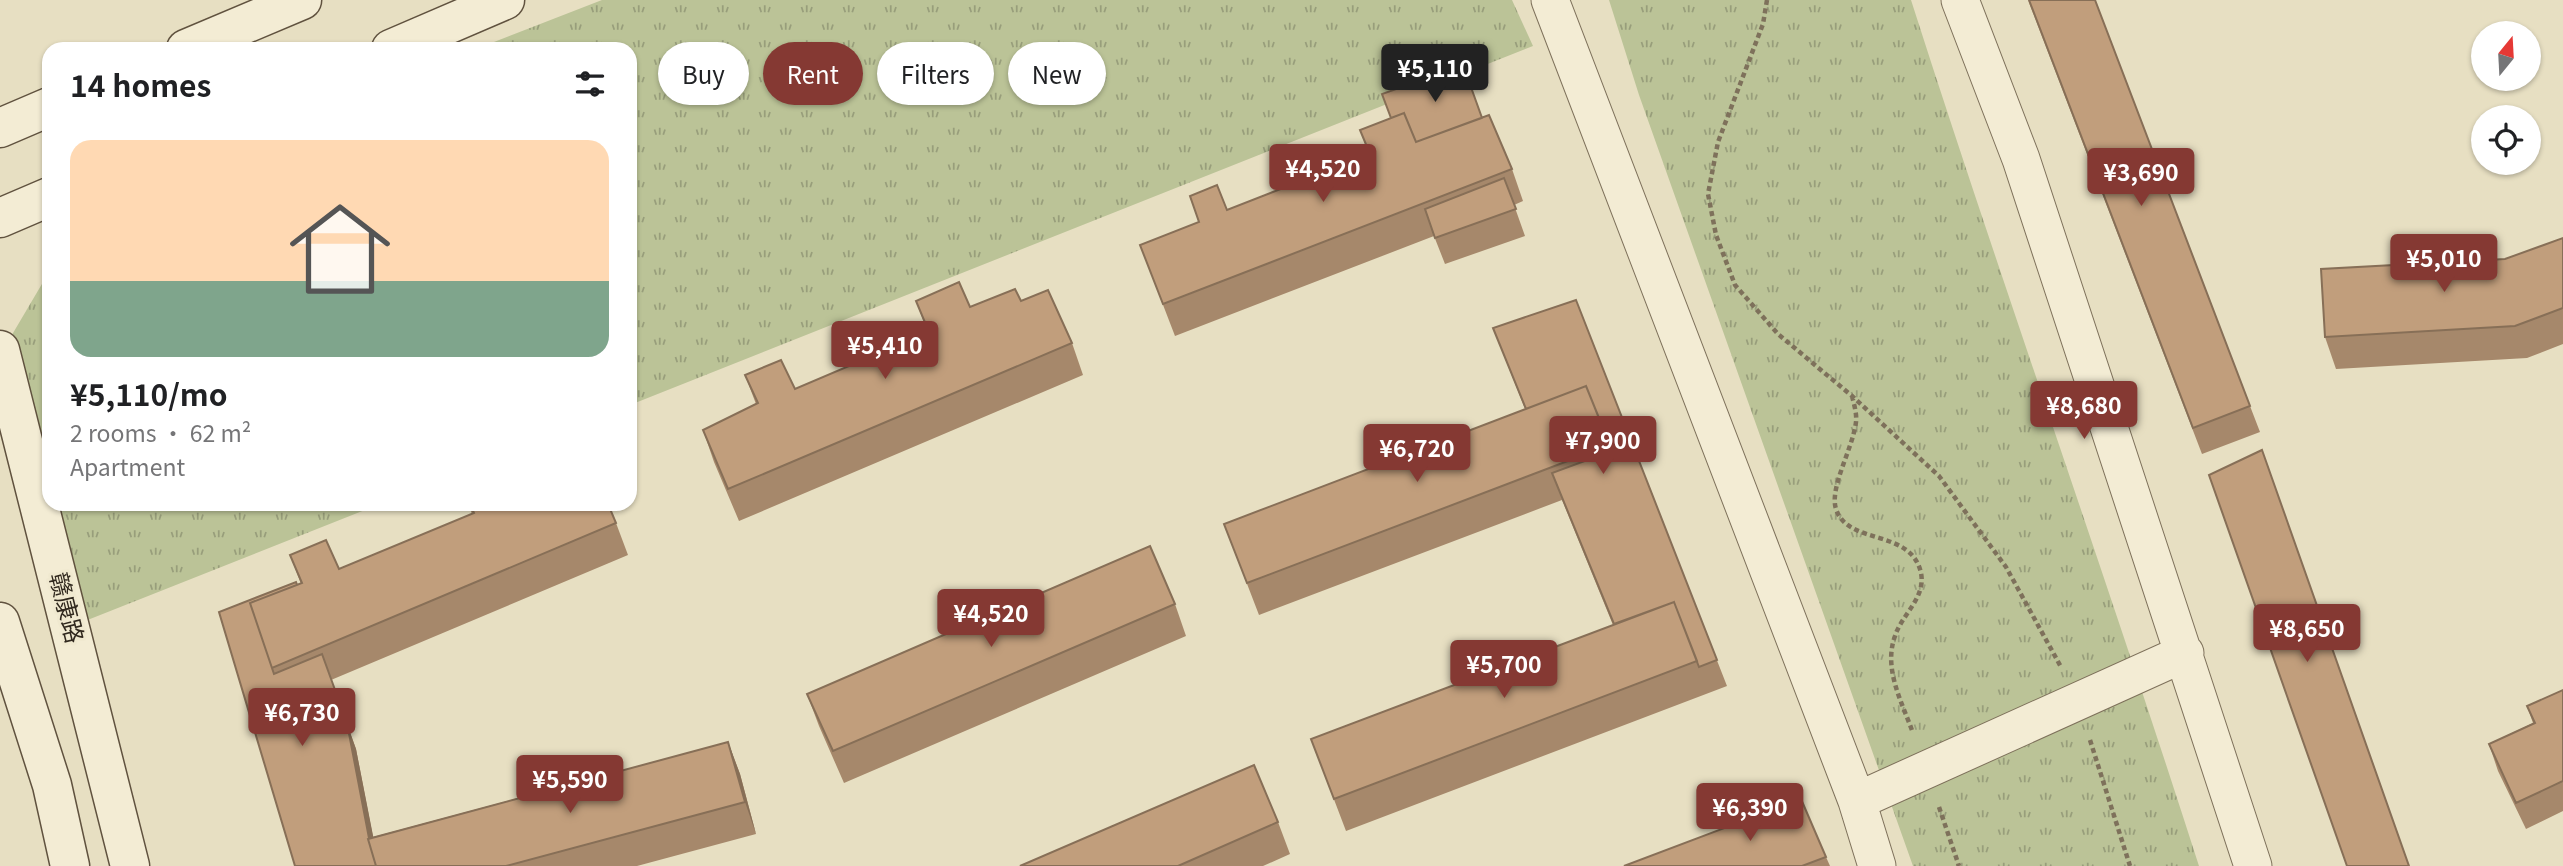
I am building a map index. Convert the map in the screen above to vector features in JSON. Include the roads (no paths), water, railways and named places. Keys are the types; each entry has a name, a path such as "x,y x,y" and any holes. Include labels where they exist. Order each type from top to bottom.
{"main road":[{"path":"203,42 302,0"},
{"path":"407,42 505,0"},
{"path":"0,128 42,110"},
{"path":"0,218 42,200"},
{"name":"赣康路","path":"0,350 130,866"},
{"path":"0,622 52,785 70,866"}],"street":[{"path":"1550,0 1857,801 1877,866"},
{"path":"1960,0 2021,159 2253,866"},
{"path":"1857,801 2185,653"}]}
